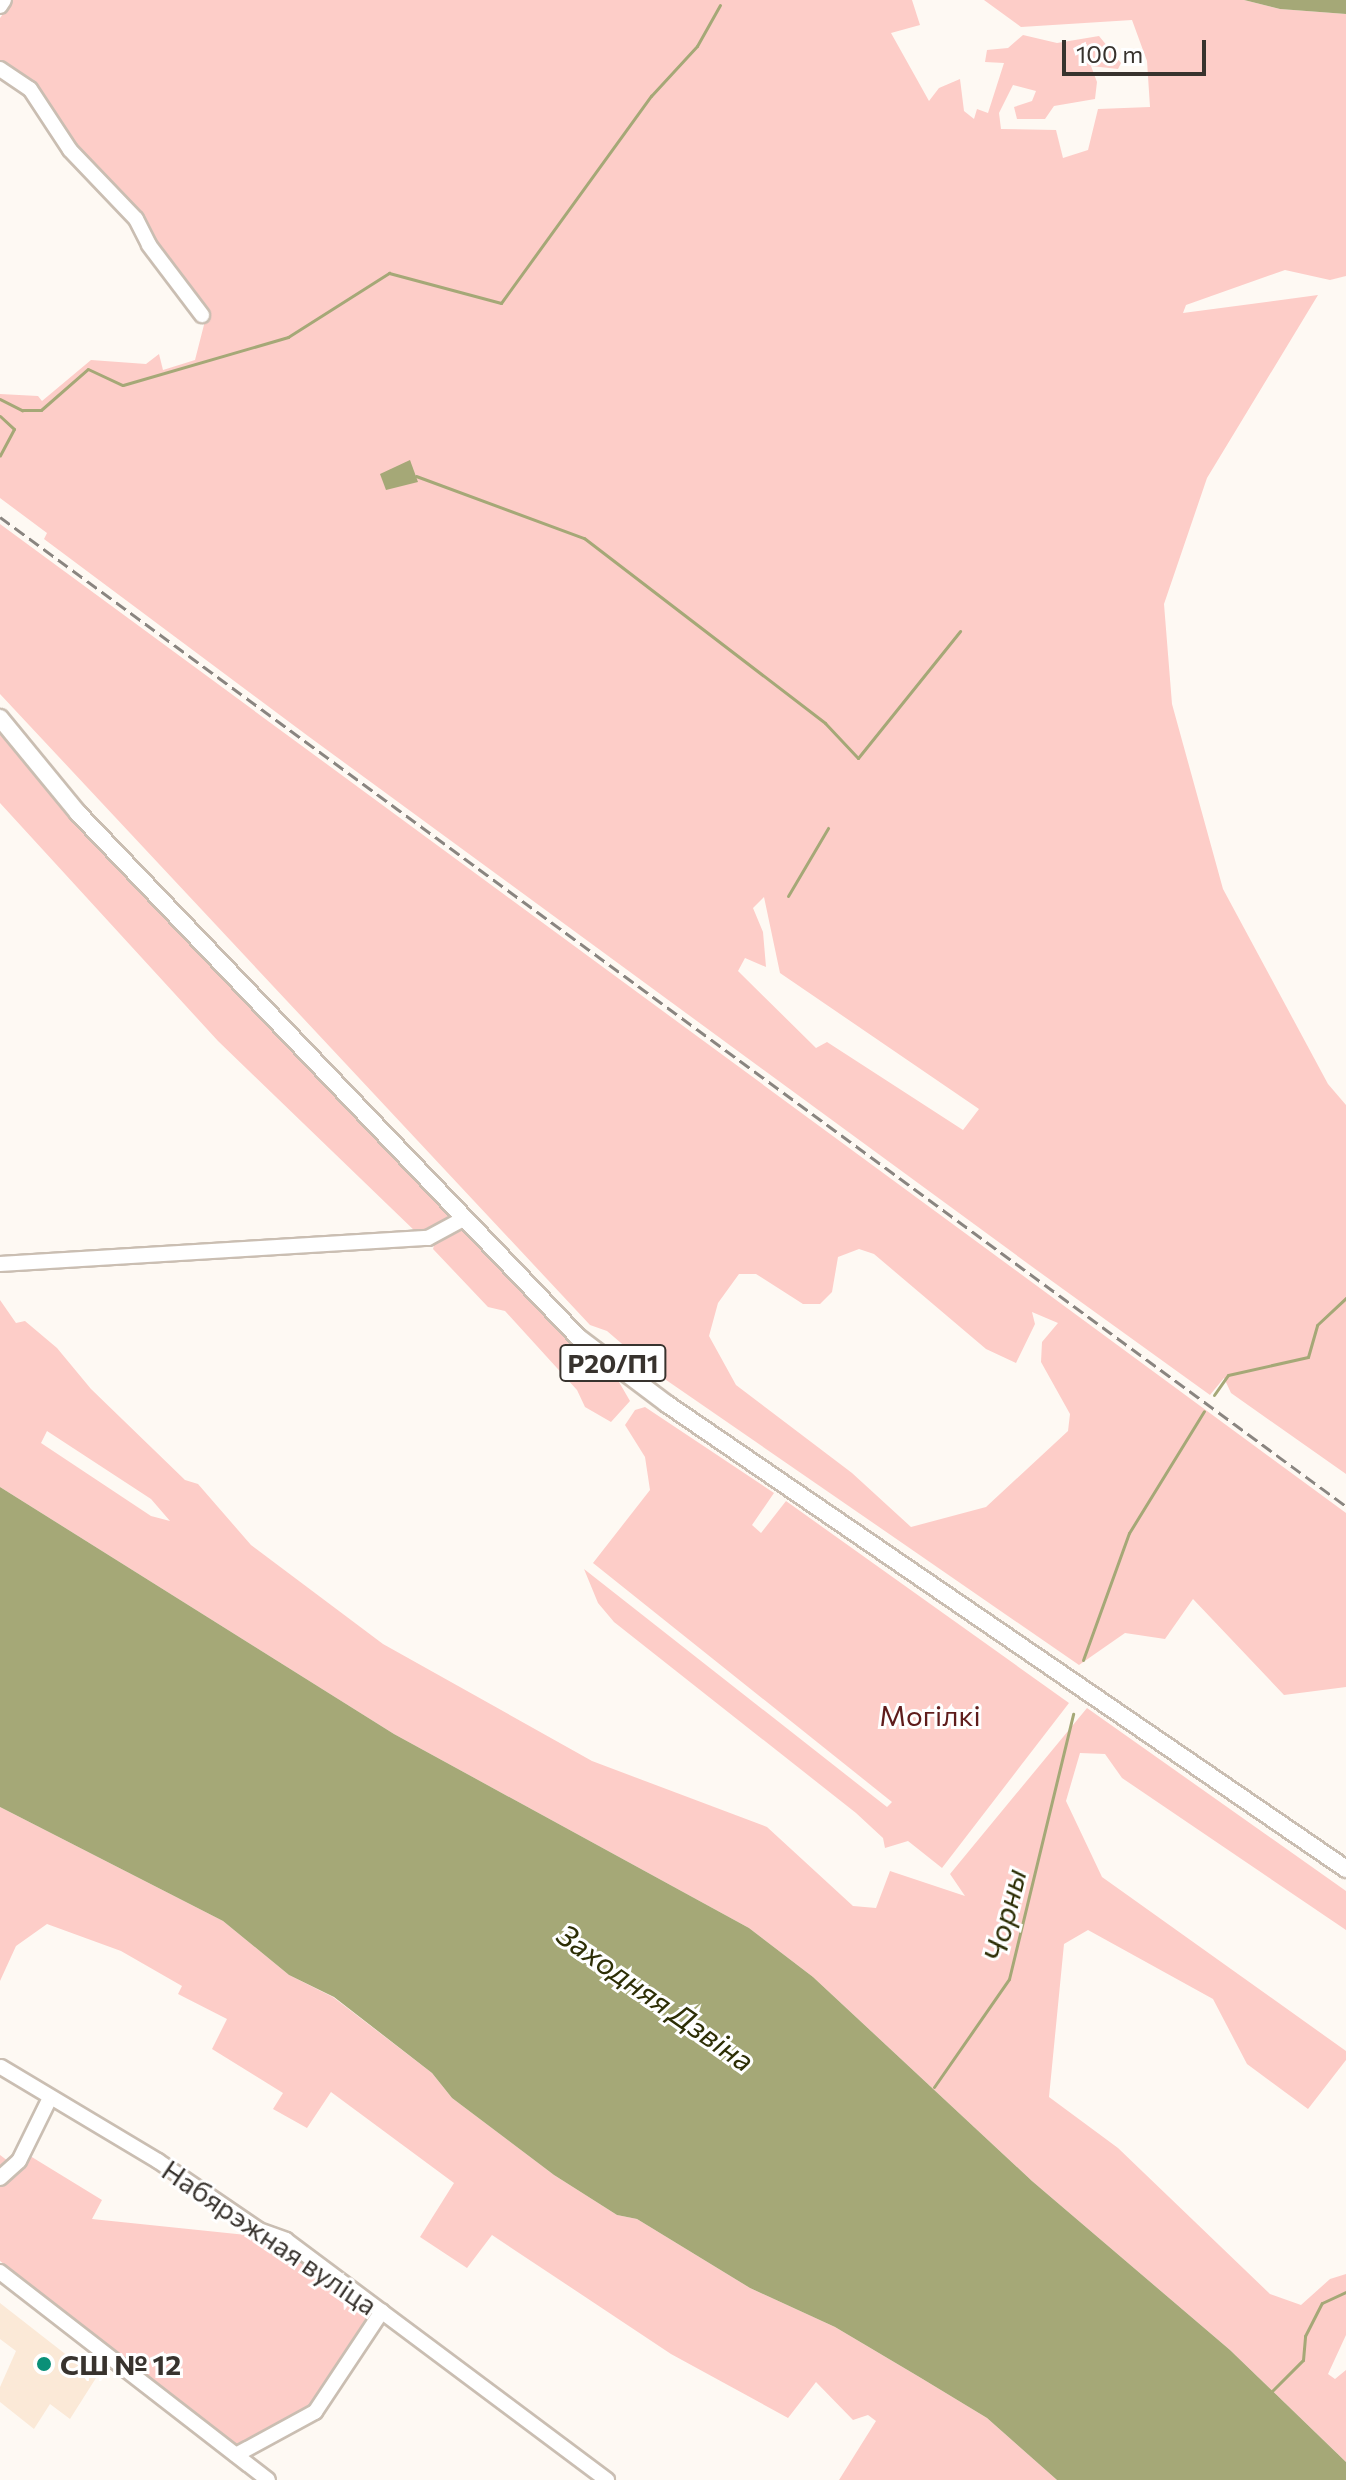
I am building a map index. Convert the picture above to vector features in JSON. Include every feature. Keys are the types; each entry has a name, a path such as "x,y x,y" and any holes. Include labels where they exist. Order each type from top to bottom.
{"main road":[{"name":"Р20/П1","path":"0,718 78,813 578,1337 657,1396 1346,1869"}],"street":[{"path":"0,6 4,0"},
{"path":"0,69 30,89 70,150 136,219 149,245 202,315"},
{"path":"0,1264 428,1238 465,1218"},
{"name":"Набярэжная вуліца","path":"1,2067 158,2161 259,2230 286,2240 607,2480"},
{"path":"0,2178 19,2161 50,2098"},
{"path":"0,2272 268,2480"},
{"path":"236,2455 315,2412 382,2311"}],"shaded area":[{"name":"СШ № 12","path":"0,2303 96,2378 70,2419 50,2404 34,2429 0,2402 0,2387 16,2351 0,2339"}],"green space":[{"path":"13,0 912,0 920,25 891,33 929,101 939,88 960,79 964,111 974,119 977,109 988,113 1004,63 985,62 987,50 1008,48 1023,35 1057,43 1099,36 1121,63 1118,69 1091,66 1097,82 1095,99 1054,106 1045,119 1017,119 1014,107 1032,101 1036,91 1013,85 999,113 1001,129 1056,130 1063,158 1088,150 1098,109 1150,107 1147,61 1132,20 1021,27 984,0 1244,0 1280,9 1346,14 1346,276 1330,280 1285,270 1186,305 1183,313 1318,295 1207,478 1164,604 1172,704 1223,889 1328,1084 1346,1105 1346,1474 1231,1393 1224,1378 1210,1395 1038,1271 308,736 44,539 47,533 0,498 0,394 38,396 42,401 91,360 146,364 159,354 163,370 195,360 207,313 75,147 0,64 0,18","holes":["764,897 780,973 979,1109 963,1130 827,1042 816,1048 738,971 745,958 766,967 763,932 753,908"]},
{"path":"0,524 1346,1513 1346,1687 1284,1695 1193,1599 1165,1639 1125,1633 1079,1665 656,1373 607,1331 590,1325 0,694","holes":["859,1249 874,1254 986,1349 1016,1363 1035,1324 1032,1312 1058,1323 1042,1342 1041,1362 1070,1414 1068,1431 986,1507 911,1527 852,1473 736,1385 709,1336 718,1303 739,1274 756,1274 803,1304 820,1304 832,1292 838,1257"]},
{"path":"0,732 72,818 453,1221 418,1234 218,1041 0,803"},
{"path":"461,1229 574,1344 619,1382 630,1401 611,1422 585,1407 577,1390 505,1311 488,1307 433,1249 435,1242"},
{"path":"0,1300 16,1323 25,1321 57,1348 91,1389 185,1480 198,1484 251,1545 383,1644 592,1761 767,1827 853,1906 876,1908 890,1871 965,1896 950,1874 1087,1708 1346,1891 1346,1930 1122,1778 1105,1754 1080,1753 1066,1801 1102,1877 1346,2051 1346,2060 1308,2109 1247,2064 1213,1999 1088,1930 1064,1944 1049,2097 1118,2148 1270,2294 1301,2305 1330,2279 1346,2274 1346,2335 1328,2374 1335,2379 1346,2370 1346,2462 1230,2350 1032,2181 813,1977 749,1928 394,1734 0,1487","holes":["47,1431 151,1499 170,1521 151,1516 41,1443"]},
{"name":"Могілкі","path":"645,1407 774,1493 752,1525 761,1533 786,1501 1069,1703 942,1868 908,1841 885,1848 883,1838 856,1813 614,1622 598,1603 584,1569 887,1807 892,1802 593,1563 650,1490 645,1457 625,1425 635,1410"},
{"path":"0,1807 223,1921 289,1975 333,1997 432,2073 452,2098 554,2175 617,2215 637,2219 750,2288 835,2327 987,2418 1057,2480 839,2480 876,2421 868,2415 853,2420 816,2382 788,2418 671,2354 492,2235 467,2268 420,2237 454,2183 331,2092 307,2128 273,2109 283,2093 212,2049 227,2019 178,1994 182,1986 121,1951 47,1924 16,1946 0,1981"},
{"path":"22,2151 102,2200 92,2219 265,2237 288,2246 369,2309 372,2315 316,2403 277,2432 237,2445 0,2261 0,2155 12,2164"}],"water":[{"path":"1244,0 1346,0 1346,14 1280,9"},
{"path":"410,460 418,482 386,490 380,474"},
{"name":"Заходняя Дзвіна","path":"0,1487 394,1734 749,1928 813,1977 1032,2181 1230,2350 1346,2462 1346,2480 1057,2480 987,2418 835,2327 750,2288 637,2219 617,2215 554,2175 452,2098 432,2073 334,1997 289,1975 223,1921 0,1807"}],"waterway":[{"path":"0,399 22,410 41,410 88,369 123,385 288,337 389,273 501,303 651,96 697,46 720,5"},
{"path":"0,416 14,429 0,455"},
{"path":"416,476 584,538 825,723 858,758 960,631"},
{"path":"788,896 828,828"},
{"name":"Чорны","path":"1214,1395 1228,1375 1308,1357 1317,1325 1346,1298"},
{"name":"Чорны","path":"1083,1660 1129,1533 1204,1411"},
{"name":"Чорны","path":"934,2087 1009,1979 1073,1714"},
{"path":"1271,2392 1303,2360 1305,2336 1322,2303 1346,2292"}],"railway":[{"path":"0,517 1346,1506"}],"place":[{"name":"СШ № 12","path":"44,2364"}]}
